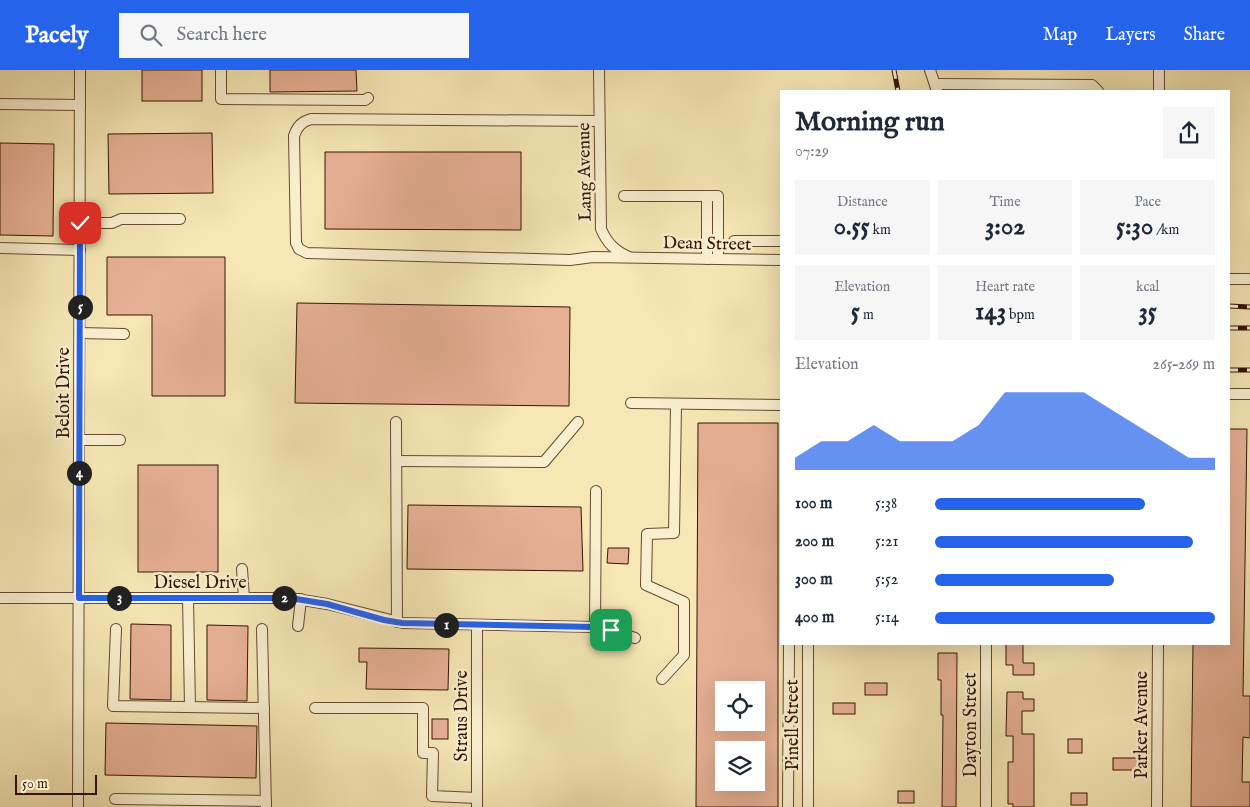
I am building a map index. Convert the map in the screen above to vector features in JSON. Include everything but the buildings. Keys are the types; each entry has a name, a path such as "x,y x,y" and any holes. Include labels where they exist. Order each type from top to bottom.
{"street":[{"name":"Beloit Drive","path":"78,807 80,70"},
{"path":"221,70 221,99 365,100 368,98"},
{"name":"Lang Avenue","path":"600,70 601,229 606,240 614,249 632,258"},
{"path":"930,70 936,87 1044,88 1092,85 1097,90"},
{"path":"1159,70 1159,90"},
{"path":"0,104 80,105"},
{"name":"Dean Street","path":"599,120 306,121 300,125 294,136 296,243 299,249 307,254 570,260 593,257 780,260"},
{"path":"624,196 718,196 718,259"},
{"path":"707,196 707,259"},
{"path":"80,223 112,223 121,219 180,219"},
{"path":"734,241 780,241"},
{"path":"0,248 80,250"},
{"path":"1230,279 1250,279"},
{"path":"80,334 124,334"},
{"path":"1230,394 1250,394"},
{"path":"631,404 780,405"},
{"path":"662,679 684,655 684,602 646,585 647,534 674,533 676,405"},
{"path":"396,422 398,622"},
{"path":"397,460 544,462 578,422"},
{"path":"79,440 120,440"},
{"path":"595,627 596,491"},
{"path":"242,568 244,598"},
{"name":"Diesel Drive","path":"0,598 301,599 398,622 595,627 635,638"},
{"path":"188,598 190,707"},
{"path":"298,626 301,599"},
{"name":"Straus Drive","path":"477,625 477,802"},
{"path":"116,629 113,706 264,708"},
{"path":"115,799 266,804 262,629"},
{"path":"788,807 789,645"},
{"name":"Pinell Street","path":"808,645 808,807"},
{"name":"Dayton Street","path":"986,645 986,807"},
{"name":"Parker Avenue","path":"1157,807 1158,645"},
{"path":"315,708 423,708 422,753 433,753 432,796 477,802"}],"railway":[{"path":"894,70 898,90"},
{"path":"1230,306 1250,307"},
{"path":"1230,328 1250,328"},
{"path":"1230,370 1250,370"}],"route":[{"path":"80,223 79,598 290,598 327,604 384,620 402,623 595,627 611,630"}]}
